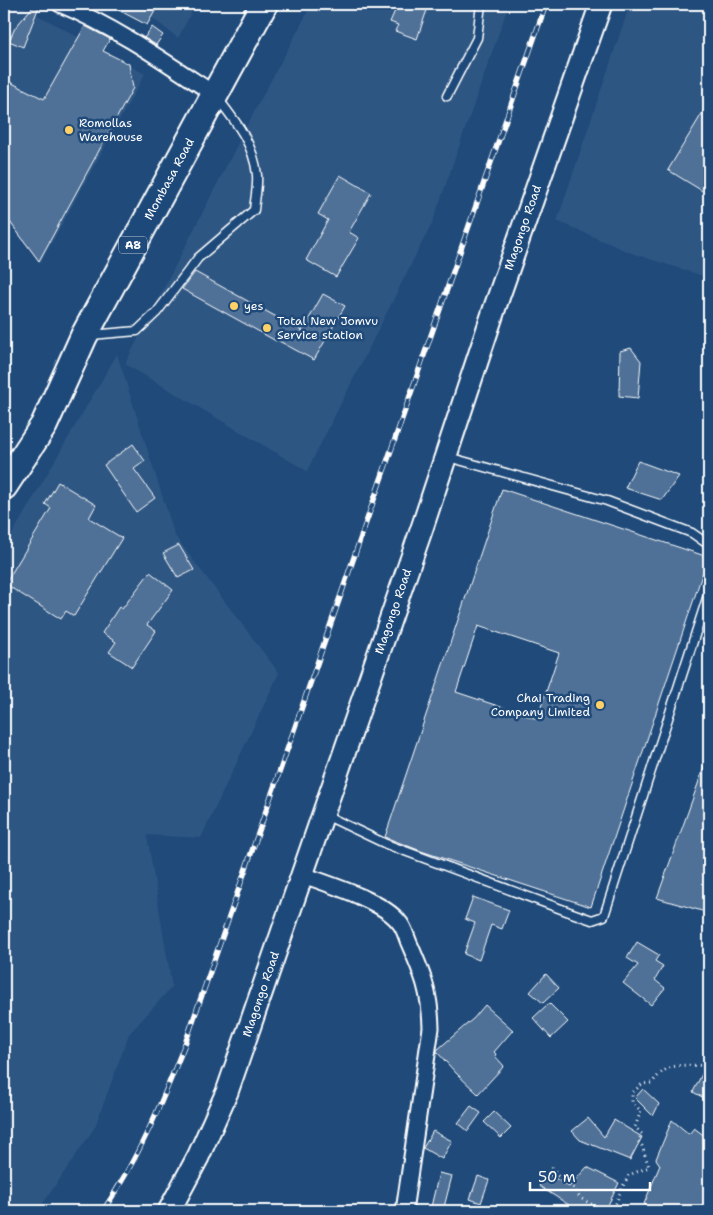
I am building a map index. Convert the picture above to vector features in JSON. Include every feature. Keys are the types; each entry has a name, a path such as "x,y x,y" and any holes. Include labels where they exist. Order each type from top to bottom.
{"highway":[{"name":"Mombasa Road","path":"4,486 44,424 84,336 264,4"}],"street":[{"path":"60,4 126,36 214,94"},
{"name":"Magongo Road","path":"169,1211 198,1157 227,1092 601,4"},
{"path":"303,875 371,902 387,911 400,922 425,980 430,1003 431,1028 404,1211"}],"lane":[{"path":"447,96 478,38 482,4"},
{"path":"84,336 137,331 157,312 198,258 254,210 257,176 252,152 242,130 214,94"},
{"path":"446,456 607,501 692,533 709,545"},
{"path":"324,814 386,844 572,913 592,920 604,916 709,592"}],"path":[{"path":"608,1211 616,1204 629,1175 650,1167 642,1146 638,1141 642,1134 635,1127 641,1112 632,1102 632,1093 642,1084 652,1083 660,1072 675,1065 709,1065"},
{"path":"552,1167 558,1176 570,1183 580,1198 604,1211"}],"shaded area":[{"name":"Romollas Warehouse","path":"4,4 18,4 145,74 40,264 4,216"},
{"path":"134,4 196,4 178,38"},
{"path":"312,4 509,4 433,221 307,471 125,364 255,110"},
{"path":"630,4 709,4 709,278 631,253 557,221"},
{"path":"117,354 175,536 279,673 201,838 147,835 172,987 129,1034 95,1127 38,1211 4,1211 4,548"}],"building":[{"path":"35,4 40,4 23,47 9,41 15,28"},
{"path":"107,4 159,4 147,25"},
{"path":"398,4 429,4 417,39 395,31 398,25 390,22"},
{"name":"Romollas Warehouse","path":"85,26 110,39 103,51 129,64 133,88 39,261 4,214 4,79 44,99"},
{"path":"152,27 163,35 156,45 144,38"},
{"path":"709,102 709,195 668,170"},
{"path":"340,175 371,193 349,232 359,238 336,277 306,260 328,220 318,214"},
{"path":"195,272 302,331 323,294 345,306 314,360 182,289"},
{"path":"631,348 641,361 638,398 619,396 620,351"},
{"path":"133,444 145,461 134,469 155,498 136,512 104,465"},
{"path":"638,461 679,476 662,500 625,488"},
{"path":"58,482 96,505 89,518 122,538 74,616 66,611 61,619 5,584 51,508 45,504"},
{"name":"Chai Trading Company Limited","path":"502,489 708,557 591,907 421,851 385,837","holes":["478,626 559,653 537,719 456,692"]},
{"path":"179,545 194,570 178,578 163,553"},
{"path":"150,572 173,590 147,625 156,631 132,667 109,652 116,642 102,633 119,607 122,609"},
{"path":"709,756 709,913 657,898"},
{"path":"473,897 509,910 502,929 491,925 479,960 464,954 475,923 465,919"},
{"path":"637,942 659,955 655,961 663,966 655,980 665,988 651,1005 623,983 638,965 627,958"},
{"path":"546,974 559,988 543,1003 530,992"},
{"path":"549,1003 568,1022 551,1038 533,1018"},
{"path":"485,1005 513,1030 494,1052 495,1056 504,1066 478,1094 456,1073 437,1050 474,1018"},
{"path":"709,1060 709,1087 704,1098 693,1092"},
{"path":"643,1089 659,1104 653,1116 635,1098"},
{"path":"471,1106 481,1113 468,1131 458,1123"},
{"path":"494,1112 511,1128 501,1138 484,1122"},
{"path":"588,1118 604,1137 614,1120 642,1137 630,1160 580,1140 572,1131"},
{"path":"672,1120 689,1134 694,1128 709,1139 709,1198 697,1211 643,1211 660,1165 656,1159"},
{"path":"433,1131 452,1141 442,1159 423,1148"},
{"path":"587,1167 619,1183 605,1211 566,1211 569,1205 539,1186 547,1173 569,1187"},
{"path":"439,1173 452,1176 443,1211 430,1211"},
{"path":"478,1176 489,1180 481,1203 470,1199"}],"railway":[{"path":"103,1211 139,1149 159,1107 186,1041 546,4"}],"place":[{"name":"Romollas Warehouse","path":"69,130"},
{"name":"yes","path":"234,306"},
{"name":"Total New Jomvu Service station","path":"267,328"},
{"name":"Chai Trading Company Limited","path":"600,705"}]}
